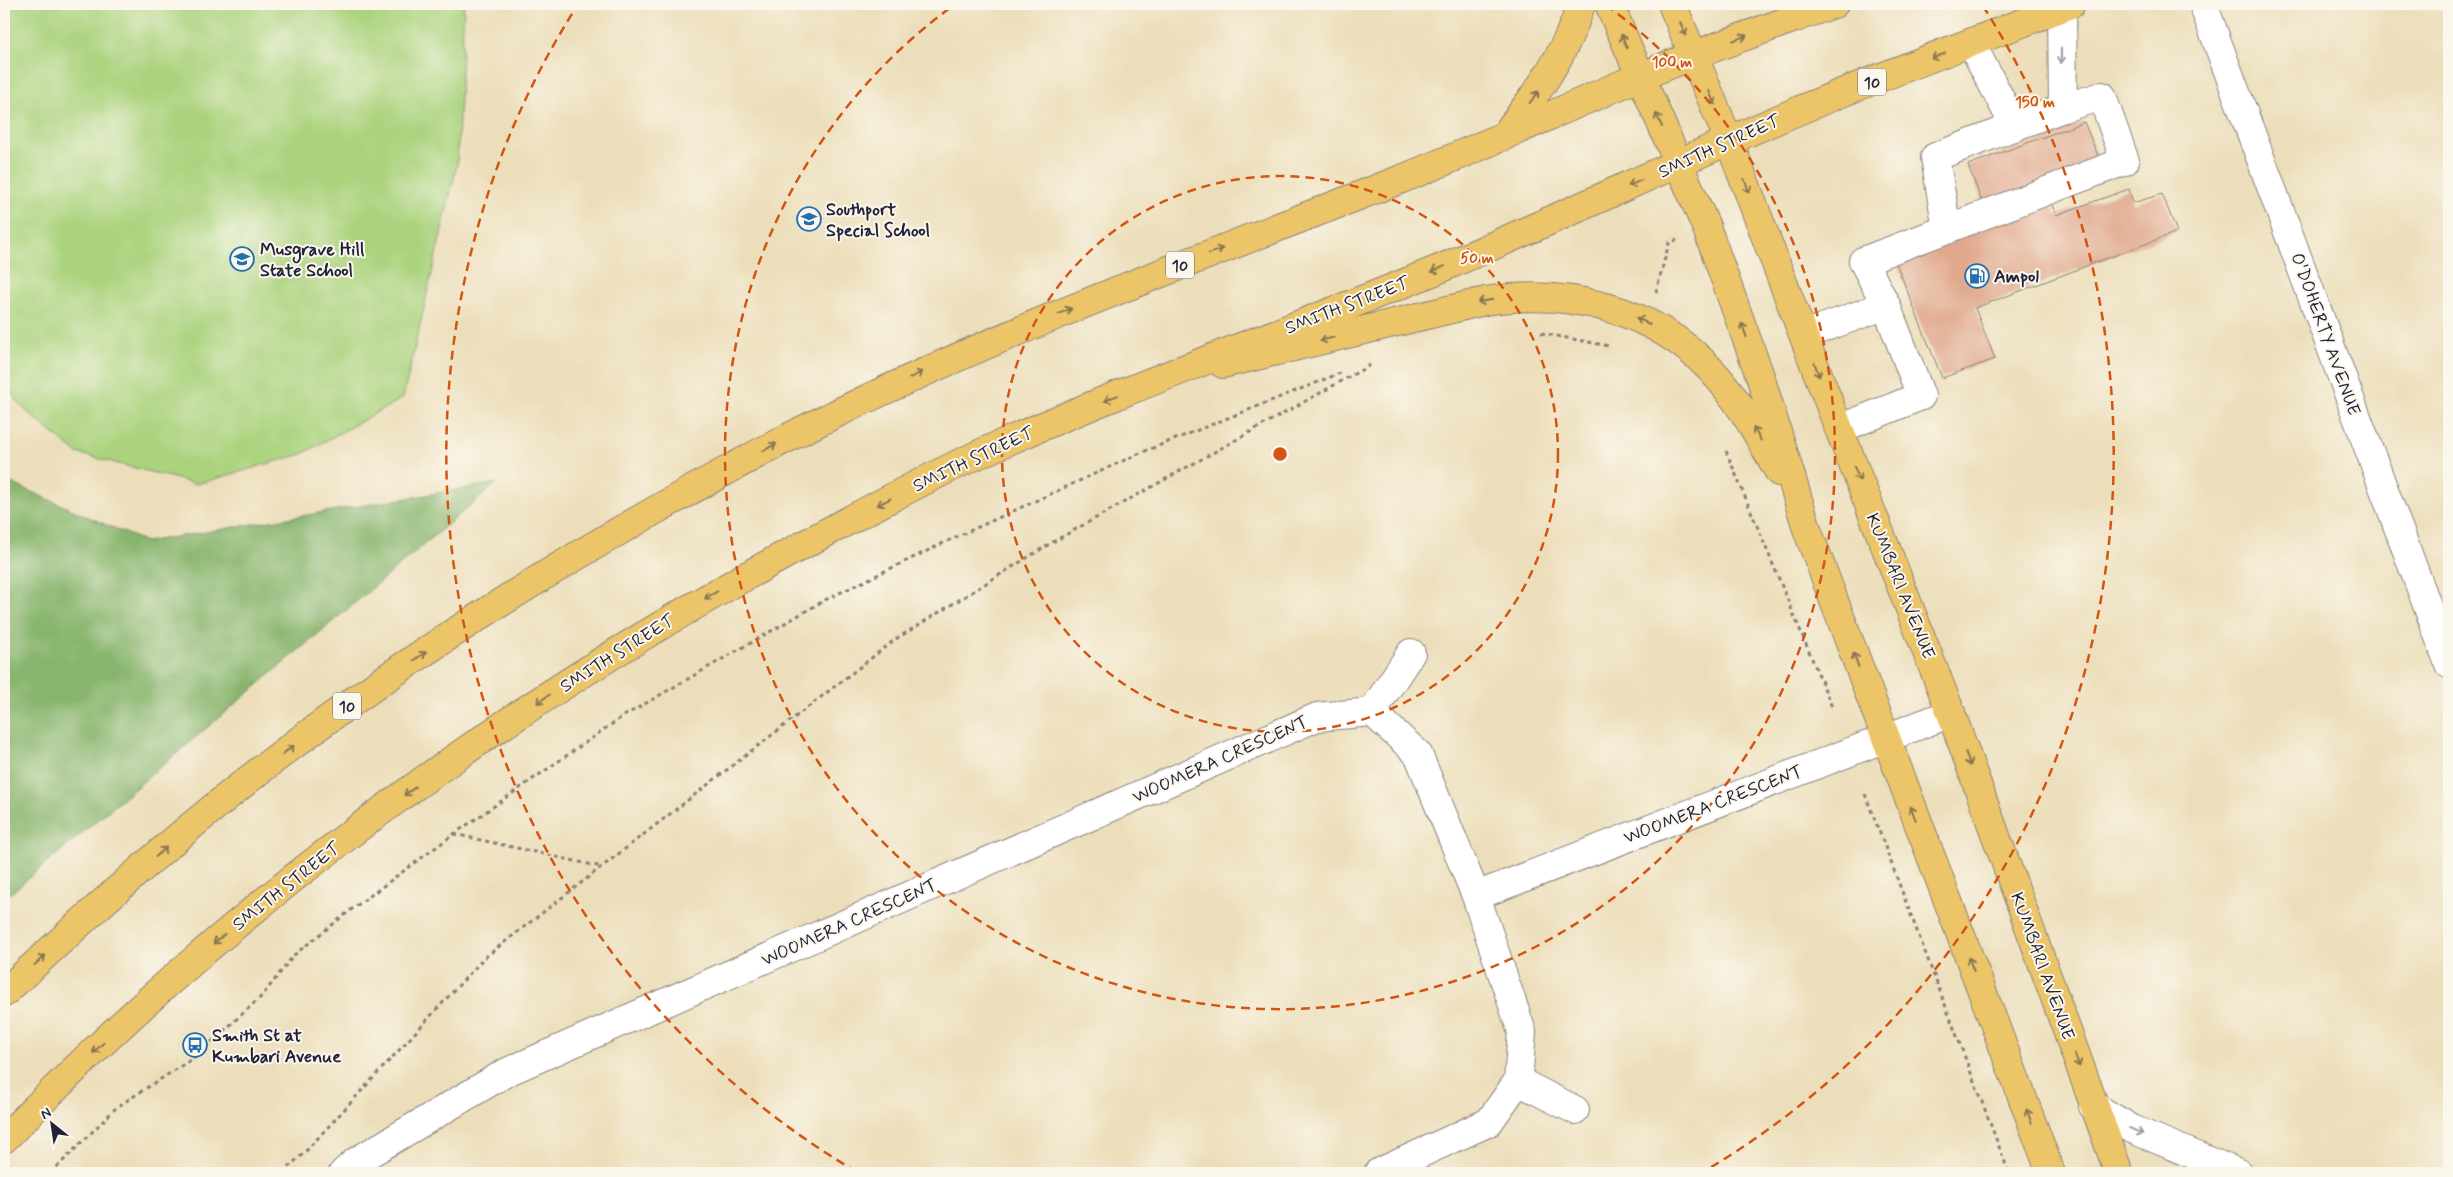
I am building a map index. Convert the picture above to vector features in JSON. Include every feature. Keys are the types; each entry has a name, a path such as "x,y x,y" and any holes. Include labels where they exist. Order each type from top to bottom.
{"main road":[{"path":"1504,136 1556,66 1569,38 1581,4"},
{"path":"1609,4 1707,229 1745,332 1776,426 1799,506 1885,738 2051,1173"},
{"name":"KUMBARI AVENUE","path":"1672,4 1729,140 1839,429 1951,713 2119,1173"},
{"name":"10","path":"4,993 168,846 267,765 382,681 481,614 594,545 727,470 817,423 920,373 1029,325 1401,180 1694,55 1834,4"},
{"name":"SMITH STREET","path":"4,1139 152,997 238,923 325,854 498,728 663,623 754,571 896,495 978,455 1156,380 1430,272 1798,111 2066,6"},
{"path":"1156,380 1486,301 1527,296 1580,300 1617,310 1651,325 1682,345 1704,363 1744,412 1799,506"}],"street":[{"name":"O'DOHERTY AVENUE","path":"2203,4 2449,664"},
{"path":"2063,108 2066,6"},
{"path":"1970,43 2015,127"},
{"path":"1839,429 1921,396 1886,304 1863,260 1947,230 2125,161 2102,96 2063,108 1935,157 1947,230"},
{"path":"1804,335 1886,304"},
{"path":"1378,1173 1489,1122 1518,1081 1522,1032 1476,896 1418,754 1372,712 1411,652"},
{"name":"WOOMERA CRESCENT","path":"343,1173 355,1162 507,1072 1317,717 1372,712"},
{"name":"WOOMERA CRESCENT","path":"1476,896 1951,713"},
{"path":"1518,1081 1575,1110"},
{"path":"2094,1106 2132,1129 2238,1173"}],"path":[{"path":"1654,296 1669,243 1679,239"},
{"path":"1536,332 1614,347"},
{"path":"282,1173 305,1152 484,958 896,639 1051,543 1379,359 1360,365"},
{"path":"51,1173 117,1107 195,1057 262,996 294,955 454,834 622,717 825,600 1138,454 1350,369"},
{"path":"1725,449 1832,707"},
{"path":"1865,794 2009,1173"},
{"path":"454,834 602,867"}],"green space":[{"name":"Musgrave Hill State School","path":"4,4 464,4 457,165 403,398 302,454 197,484 77,453 26,411 4,384"},
{"path":"4,480 146,542 497,483 4,899"}],"building":[{"path":"2084,122 2106,175 2049,197 2056,215 2129,189 2133,203 2162,194 2177,232 1975,308 1995,359 1942,378 1896,263 1991,226 1968,165"}],"place":[{"name":"Southport Special School","path":"809,219"},
{"name":"Musgrave Hill State School","path":"242,259"},
{"name":"Ampol","path":"1977,276"},
{"name":"Smith St at Kumbari Avenue","path":"195,1045"}]}
